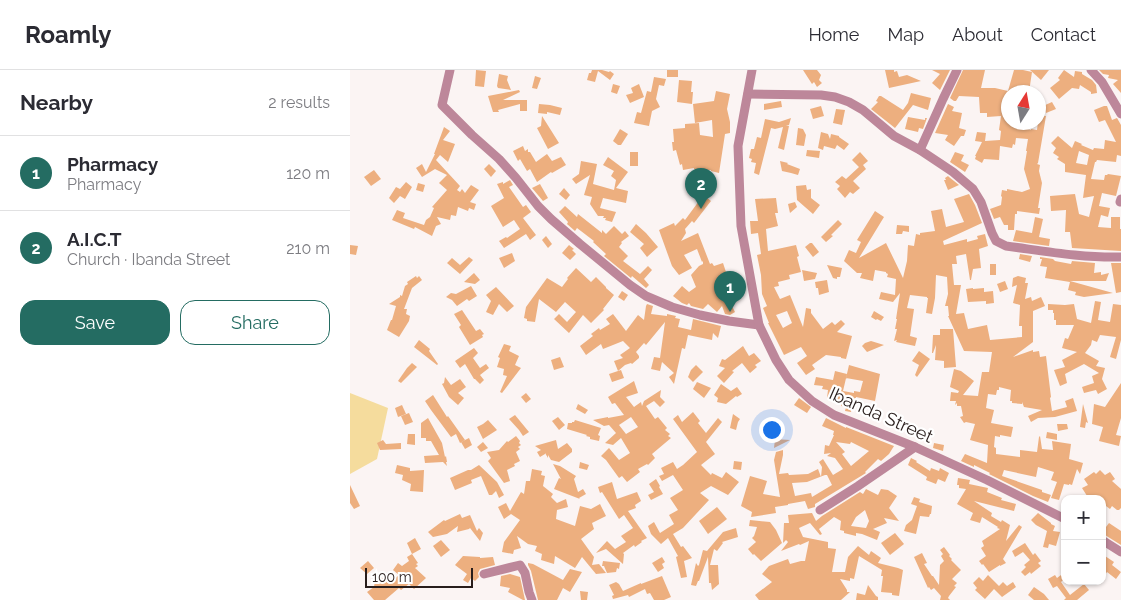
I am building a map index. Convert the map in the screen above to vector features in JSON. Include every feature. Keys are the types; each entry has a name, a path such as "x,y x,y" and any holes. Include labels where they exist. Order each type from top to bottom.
{"street":[{"path":"450,70 442,105 499,159 551,219 630,285 646,296 672,307 700,315 759,325"},
{"name":"Ibanda Street","path":"752,70 738,146 741,226 759,325 776,360 789,380 812,401 834,415 915,447 1061,517"},
{"path":"920,150 957,70"},
{"path":"1091,70 1102,82 1121,114"},
{"path":"748,94 821,95 835,97 863,110 894,136 920,150 953,172 973,189 981,202 996,241 1006,246 1074,255 1121,257"},
{"path":"820,510 915,447"},
{"path":"1106,543 1121,552"},
{"path":"484,574 520,565 526,573 528,592 532,600"}],"shaded area":[{"path":"350,393 388,408 377,459 350,474"}],"building":[{"path":"476,70 486,71 484,87 475,86"},
{"path":"592,70 610,71 614,74 610,80 598,71 595,82 587,80"},
{"path":"667,70 678,70 678,77 667,77"},
{"path":"803,70 817,70 821,75 819,80 822,83 817,87 814,82 812,84"},
{"path":"885,70 894,70 894,72 897,71 899,77 907,75 921,81 889,88"},
{"path":"932,70 950,70 940,90 932,83 940,74"},
{"path":"963,70 985,70 981,88 1001,89 1001,116 987,117 987,113 980,113 979,97 959,96 956,101 950,98"},
{"path":"1014,70 1032,72 1030,85 1010,85"},
{"path":"1030,70 1049,70 1041,80"},
{"path":"1064,70 1074,77 1075,71 1082,72 1096,85 1097,93 1091,94 1091,92 1080,85 1079,89 1072,88 1059,99 1050,88 1060,80 1058,78"},
{"path":"1099,70 1121,70 1121,93 1113,84 1118,80 1108,78 1109,75 1103,74"},
{"path":"499,74 508,76 507,80 511,90 498,88"},
{"path":"535,76 541,78 537,89 532,88"},
{"path":"654,77 666,79 664,86 659,85 656,99 660,107 652,111 649,126 634,123 637,112 641,113 647,91 651,92"},
{"path":"679,80 692,81 692,104 677,102"},
{"path":"613,84 620,86 617,94 611,92"},
{"path":"639,84 644,97 630,103 626,95 633,93 631,88"},
{"path":"519,90 520,92 503,100 527,100 527,111 520,111 520,104 498,110 499,112 493,112 488,96"},
{"path":"716,91 730,94 727,109 730,133 725,134 719,173 694,168 683,170 676,150 673,151 673,129 685,128 685,124 699,123 700,135 713,137 712,120 695,123 693,104 714,101"},
{"path":"911,93 931,98 928,110 913,105 895,128 871,109 878,102 876,101 879,96 881,96 903,110 908,103"},
{"path":"781,101 782,107 764,110 764,104"},
{"path":"1052,102 1056,109 1046,113 1046,105"},
{"path":"539,104 562,108 560,115 547,112 547,114 538,113"},
{"path":"948,104 954,107 952,111 962,113 959,128 966,130 964,136 961,136 954,146 945,140 948,135 935,133"},
{"path":"821,106 824,116 813,119 810,109"},
{"path":"1107,106 1112,120 1117,118 1121,125 1121,156 1117,155 1116,162 1097,160 1091,179 1104,180 1105,175 1108,174 1121,176 1116,196 1102,193 1099,206 1110,208 1108,217 1101,215 1098,227 1111,228 1111,217 1120,217 1121,251 1072,248 1070,232 1065,232 1066,210 1051,211 1050,196 1075,194 1079,214 1089,217 1094,196 1083,198 1086,175 1065,172 1065,164 1057,159 1059,157 1053,153 1056,148 1051,143 1058,136 1072,148 1075,141 1093,150 1094,148 1104,149 1105,140 1116,142 1105,120 1099,122 1094,110","holes":["1079,151 1089,155 1087,165 1076,163"]},
{"path":"836,109 845,110 842,125 833,123"},
{"path":"542,116 559,143 548,149 537,128 541,126"},
{"path":"1001,116 1001,130 1044,130 1037,164 1040,165 1039,171 1042,183 1038,208 1040,208 1039,214 1017,211 1017,214 1015,214 1014,230 1008,230 1008,225 1004,225 1000,217 994,219 990,209 1001,205 1002,190 1022,192 1030,189 1024,169 1028,139 1016,138 1015,145 1013,144 1012,148 1000,146 999,160 984,159 982,163 975,159 982,142 975,141 977,132 986,133 985,141 1000,140 1001,131 999,130"},
{"path":"908,117 925,120 927,118 923,129 919,128 918,132 905,129"},
{"path":"791,118 789,125 786,126 789,126 784,150 778,148 783,127 771,128 759,175 754,173 756,163 751,162 752,159 749,158 757,137 761,138 765,119 779,122"},
{"path":"444,127 450,131 443,140 455,144 448,162 440,155 436,160 460,186 457,190 460,192 462,189 465,193 471,185 479,190 470,202 476,204 474,210 469,208 468,211 458,207 456,216 451,215 450,220 437,217 441,224 436,226 432,236 415,227 414,229 392,220 397,210 405,213 403,218 424,225 434,208 432,207 447,190 439,183 447,175 435,169 422,177 416,168 422,164 426,172 435,154"},
{"path":"798,128 803,129 806,135 804,146 796,145"},
{"path":"620,129 628,134 621,145 618,145 613,141"},
{"path":"821,132 828,134 830,139 831,134 839,136 849,144 844,150 837,145 835,149 824,146 823,150 818,148"},
{"path":"523,146 525,151 528,149 528,152 530,152 536,162 547,154 552,161 561,157 566,165 551,172 537,182 530,169 527,171 520,159 518,161 513,151"},
{"path":"807,150 820,151 819,158 806,156"},
{"path":"630,152 638,152 638,166 630,166"},
{"path":"860,152 868,161 863,165 866,169 853,181 860,188 853,194 850,192 845,198 837,189 840,186 835,182 842,176 846,179 859,167 852,160"},
{"path":"955,152 964,155 961,161 969,165 965,172 950,162"},
{"path":"608,157 628,172 616,188 628,191 626,203 603,198 600,208 616,212 612,222 605,220 604,216 598,216 590,204 592,197 584,195 590,175 576,184 572,179 579,174 581,161 597,164 593,184 614,190 616,180 611,176 614,171 603,165"},
{"path":"780,161 800,169 798,175 782,171"},
{"path":"489,164 496,171 491,177 484,169"},
{"path":"374,170 381,179 371,186 364,177"},
{"path":"948,176 959,185 948,190 944,180"},
{"path":"510,180 513,185 509,187 523,207 526,205 531,212 523,218 536,235 530,240 526,234 504,248 499,241 520,229 514,220 503,227 491,206 504,198 497,184 503,182 503,184"},
{"path":"707,181 711,187 705,191 701,185"},
{"path":"406,182 412,187 405,199 400,196 394,203 389,198 396,187 400,189"},
{"path":"418,183 425,185 423,192 416,190"},
{"path":"540,184 548,198 543,201 532,188"},
{"path":"806,185 807,190 811,189 811,198 820,205 813,214 797,200 796,186"},
{"path":"564,188 570,195 566,200 559,194"},
{"path":"701,193 711,201 694,223 692,221 685,229 686,233 681,241 698,233 710,264 712,263 714,266 723,263 726,272 722,274 728,289 724,291 735,312 730,315 725,314 722,306 717,312 708,304 703,309 691,306 689,303 687,305 682,303 673,296 682,286 689,292 696,287 691,275 703,264 703,261 697,249 684,255 692,268 679,275 672,266 659,230 674,223 675,226 683,218 685,220 699,201 696,198"},
{"path":"969,194 982,223 943,241 944,245 967,239 967,242 978,239 977,236 985,234 988,246 979,249 981,268 973,269 971,280 966,254 956,256 957,264 952,264 954,285 961,285 956,314 964,313 968,329 987,325 990,340 1022,337 1022,326 1019,326 1020,305 1013,303 1017,285 1012,287 1013,278 1018,276 1026,278 1025,283 1028,283 1025,299 1031,297 1032,301 1041,297 1045,306 1033,311 1033,342 1013,357 1033,350 1033,352 1039,351 1040,357 1046,356 1052,411 1067,407 1065,401 1073,398 1077,411 1055,417 1038,418 1031,422 1028,416 1042,410 1024,407 1022,402 1022,404 1012,403 1010,401 1011,390 999,387 996,395 988,394 986,408 994,410 991,423 1013,427 1011,437 995,436 994,447 996,448 996,454 1020,457 1020,450 1037,452 1040,436 1042,449 1053,450 1052,441 1071,444 1069,459 1083,463 1080,474 1077,469 1072,485 1064,484 1059,500 1051,498 1057,482 1051,480 1054,472 1038,467 1036,477 1004,470 1002,476 1051,495 1048,502 974,465 974,467 961,461 965,454 987,463 988,445 970,440 975,424 964,423 960,417 963,416 961,406 957,406 957,403 955,405 956,401 950,401 951,392 958,393 959,391 950,387 954,369 961,371 974,381 963,395 978,396 982,372 989,372 992,352 964,351 948,316 948,306 945,306 948,294 947,277 936,275 932,314 926,313 927,297 910,295 907,308 914,309 910,336 917,338 915,346 896,342 897,340 894,341 900,293 893,302 879,299 881,292 895,295 896,279 887,277 888,274 886,272 875,270 873,281 860,278 862,273 857,273 844,261 849,250 856,253 861,242 857,240 875,211 884,217 859,258 886,243 903,278 908,245 914,246 916,234 920,235 920,233 935,231 931,211 942,209 946,227 964,222 954,199"},
{"path":"776,198 778,213 775,213 778,226 766,229 768,251 796,245 799,256 797,257 801,272 789,275 790,279 778,282 779,286 774,287 780,299 790,295 803,327 806,308 811,309 811,313 823,329 832,322 835,325 841,320 845,324 837,332 852,336 846,359 826,355 812,365 815,369 806,375 797,363 807,356 801,347 784,355 768,323 763,308 767,306 762,294 757,255 761,254 758,233 751,234 750,221 758,221 755,199","holes":["787,311 792,323 783,328 776,315"]},
{"path":"795,202 797,207 790,213 788,204"},
{"path":"565,206 577,217 578,214 602,233 602,230 606,234 614,226 622,234 625,231 629,236 621,242 619,247 628,256 623,261 640,274 648,266 652,270 644,279 649,285 646,288 632,276 631,278 604,256 606,254 594,241 577,228 575,231 567,224 568,222 559,212"},
{"path":"1035,217 1043,219 1039,237 1050,239 1049,246 1013,241 1016,230 1032,233"},
{"path":"838,220 842,224 826,242 821,237"},
{"path":"636,224 658,247 647,257 640,248 644,244 630,232"},
{"path":"897,225 909,226 909,232 903,231 902,234 896,234"},
{"path":"546,236 552,244 548,248 542,240"},
{"path":"810,243 819,252 813,257 805,247"},
{"path":"350,245 358,246 356,255 350,254"},
{"path":"569,245 576,254 570,260 562,253"},
{"path":"512,253 515,261 504,268 499,258"},
{"path":"1020,254 1032,256 1030,262 1019,259"},
{"path":"469,257 473,260 460,274 447,263 452,258 460,265"},
{"path":"1040,257 1071,264 1072,261 1095,263 1094,273 1101,272 1101,275 1109,273 1106,281 1070,281 1113,293 1084,297 1075,295 1076,292 1068,290 1070,282 1045,278 1047,267 1040,266 1042,259"},
{"path":"1111,263 1121,263 1121,292 1116,293"},
{"path":"990,264 996,264 996,275 990,275"},
{"path":"827,265 842,268 840,277 837,277 837,279 833,278"},
{"path":"576,268 591,282 596,277 614,295 604,310 591,323 583,315 569,333 554,319 559,314 567,322 576,312 565,302 556,312 539,299 535,322 527,321 524,318 526,307 547,278 562,287"},
{"path":"802,270 817,273 815,279 804,281"},
{"path":"474,273 480,280 475,284 464,282"},
{"path":"416,276 417,278 419,276 422,280 412,288 404,309 407,309 406,314 410,316 409,321 399,337 387,330 396,306 389,304 400,297 400,295 402,296 405,286 408,284 407,282"},
{"path":"827,280 829,292 819,295 815,282"},
{"path":"1005,281 1008,289 1000,292 997,284"},
{"path":"471,286 477,296 469,301 467,299 457,306 446,297 451,293 456,294"},
{"path":"496,287 514,306 507,312 499,304 493,315 486,312 491,301 486,295"},
{"path":"984,288 984,292 993,291 994,303 986,304 986,301 968,302 966,289"},
{"path":"622,291 628,295 624,301 618,297"},
{"path":"1095,301 1101,302 1098,320 1110,322 1113,304 1121,305 1121,340 1116,359 1110,357 1116,337 1100,335 1097,342 1092,340 1085,353 1099,361 1096,366 1105,368 1102,379 1107,389 1098,394 1096,390 1084,393 1082,387 1094,383 1092,376 1099,373 1084,364 1065,374 1067,383 1060,386 1054,370 1065,367 1062,360 1077,352 1062,348 1065,338 1068,339 1074,325 1056,325 1053,310 1048,310 1048,304 1074,304 1077,319 1091,323"},
{"path":"647,304 653,306 651,314 676,316 675,318 680,319 678,327 691,330 693,319 721,326 718,338 713,333 712,340 688,335 685,349 682,348 674,384 669,377 674,373 662,362 660,371 651,369 654,357 660,358 665,322 646,345 644,343 636,352 639,358 618,371 614,361 623,358 620,355 630,348 623,341 603,349 601,344 586,355 580,346 593,336 591,334 599,328 600,330 610,324 606,319 613,314 626,331 638,315 644,320"},
{"path":"462,310 476,331 480,329 484,334 482,335 483,337 470,345 459,327 461,325 454,314"},
{"path":"874,311 884,317 881,321 871,317"},
{"path":"940,329 953,329 956,367 944,368 944,361 935,360 936,345 932,353 933,335 940,335"},
{"path":"419,340 430,349 429,351 437,365 414,347"},
{"path":"871,341 884,345 867,352 862,346"},
{"path":"504,344 511,346 509,351 519,356 515,365 521,368 502,393 500,392 507,376 503,375 504,369 497,367 500,358 498,357"},
{"path":"743,346 749,356 754,353 761,361 755,365 757,367 750,373 742,363 732,371 734,372 724,383 717,376 725,368 719,366 722,359 725,360"},
{"path":"474,348 478,353 473,358 480,368 486,364 489,368 480,375 484,380 480,384 474,379 465,364 460,368 455,361"},
{"path":"919,351 930,359 917,377 915,375 919,365 912,361"},
{"path":"560,357 564,367 554,370 551,360"},
{"path":"412,363 417,367 401,383 398,381"},
{"path":"696,365 703,372 693,382 688,377"},
{"path":"849,365 880,374 875,401 856,397 851,412 845,411 846,407 841,406 838,403 839,401 827,398 828,390 822,389 823,386 814,385 816,377 833,380 835,371 847,374","holes":["846,378 863,381 860,392 843,391"]},
{"path":"621,370 624,378 612,382 609,374"},
{"path":"445,377 451,385 460,379 466,387 458,393 464,398 458,405 449,397 442,384"},
{"path":"634,381 638,393 626,397 634,407 641,402 642,406 644,401 661,390 660,397 665,402 660,407 654,401 646,406 655,419 658,417 667,428 665,430 670,434 668,436 671,438 652,454 655,458 648,465 638,469 640,472 627,482 622,476 619,478 601,456 609,448 619,460 630,453 621,438 613,445 605,443 616,433 609,425 604,426 593,420 624,415 615,403 612,404 608,397","holes":["631,417 638,427 626,434 619,425"]},
{"path":"697,382 711,388 704,398 693,389"},
{"path":"1121,383 1121,418 1116,435 1121,436 1119,446 1099,441 1103,427 1092,424 1094,404 1105,407"},
{"path":"721,384 731,391 737,387 742,394 726,404 717,402 718,398 714,395"},
{"path":"526,393 531,399 526,403 521,397"},
{"path":"433,395 465,440 460,443 456,434 451,437 431,410 425,401"},
{"path":"799,398 811,407 807,413 794,405"},
{"path":"578,404 588,410 585,414 576,409"},
{"path":"1083,404 1088,423 1086,422 1085,428 1080,427"},
{"path":"402,405 406,414 398,417 395,408"},
{"path":"693,412 700,421 698,423 706,433 718,418 722,422 706,442 715,454 701,465 711,475 712,473 722,478 726,472 739,482 728,495 711,486 700,493 709,500 683,528 673,534 681,547 683,546 692,558 684,561 687,577 681,578 676,557 678,556 668,538 661,544 651,534 648,526 654,522 660,533 674,524 669,515 678,510 670,498 683,490 673,475 662,481 659,476 664,474 661,468 673,462 677,469 697,452 673,419 678,415 682,422"},
{"path":"409,413 413,422 405,425 401,416"},
{"path":"733,414 740,419 736,430 730,428"},
{"path":"515,415 529,432 523,436 509,419"},
{"path":"558,417 565,425 559,430 552,421"},
{"path":"428,418 442,443 447,466 443,462 425,463 424,456 439,455 431,441 421,438 421,423"},
{"path":"826,418 846,428 894,446 889,454 881,461 878,459 866,473 815,504 815,507 808,509 805,501 775,507 776,513 751,517 752,512 741,506 750,476 767,481 763,494 780,497 774,460 776,452 783,450 779,474 808,474 818,469 821,477 822,467 819,462 823,459 833,475 843,469 835,458 827,456 831,453 824,454 825,445 829,446 834,431 822,426","holes":["836,442 850,444 851,442 869,451 851,466 842,454 845,452","827,475 832,485 812,497 811,493 795,496 792,483 807,482"]},
{"path":"488,420 497,430 483,439 477,427"},
{"path":"575,420 601,428 598,435 600,436 599,441 567,429 568,423 572,423"},
{"path":"1057,424 1067,424 1068,429 1058,431"},
{"path":"1047,432 1057,434 1057,440 1046,438"},
{"path":"408,434 415,434 415,445 407,444"},
{"path":"516,436 521,445 518,447 520,449 516,452 520,461 507,470 510,481 504,483 488,461 491,458 487,452 499,450 507,441"},
{"path":"469,438 472,445 465,449 461,442"},
{"path":"775,439 790,440 774,448"},
{"path":"383,440 386,444 401,443 401,449 380,450 377,443"},
{"path":"556,440 558,449 567,443 572,452 559,462 551,460 545,453 540,457 537,452 541,450 535,446"},
{"path":"483,442 488,448 481,452 477,447"},
{"path":"934,443 944,445 943,451 933,448"},
{"path":"911,458 930,471 931,468 939,471 940,468 949,473 945,482 938,479 936,484 926,480 927,477 908,465"},
{"path":"734,461 742,462 741,470 733,469"},
{"path":"580,462 589,465 587,470 579,468"},
{"path":"553,464 576,476 574,479 578,492 583,489 586,494 580,499 554,489 559,478 561,479"},
{"path":"397,465 410,468 410,471 424,470 423,492 410,491 411,484 402,480 403,475 395,473"},
{"path":"479,465 497,482 504,495 499,498 496,491 489,495 481,476 471,480 472,483 455,490 450,478"},
{"path":"532,469 542,471 541,475 545,476 543,486 553,494 551,497 557,503 566,499 568,507 557,510 556,519 575,526 580,506 591,509 600,504 606,516 592,523 594,529 581,539 594,557 592,565 599,564 606,573 596,574 582,557 575,568 555,556 554,564 541,560 542,554 535,551 537,546 528,544 517,536 521,548 514,550 513,554 502,552 504,542 520,520 511,514 504,519 498,507 506,503 510,511 521,492 524,494 526,481 530,481"},
{"path":"1100,470 1105,475 1110,472 1115,479 1112,481 1121,489 1121,508 1119,510 1112,506 1110,509 1106,506 1106,495 1086,495 1082,488 1088,485 1084,479 1094,472 1096,474"},
{"path":"958,478 970,480 969,484 988,488 987,492 1002,498 1001,500 1016,504 1014,511 974,501 992,513 991,516 1010,525 1006,541 1019,525 1022,527 1003,559 1006,563 989,572 979,561 986,556 981,548 984,546 982,541 1000,529 982,517 980,523 970,520 973,513 957,504 966,489 959,488 959,485 957,485"},
{"path":"656,479 663,494 651,500 648,495 654,492 649,484"},
{"path":"612,482 617,499 637,492 641,501 635,505 636,508 628,511 647,538 623,553 623,564 606,549 596,553 607,541 615,549 626,542 621,536 633,528 624,515 619,519 602,492 600,493 598,487"},
{"path":"350,485 360,506 354,509 350,503"},
{"path":"866,489 878,495 881,489 888,490 897,496 889,508 899,521 884,518 887,523 873,529 880,532 877,540 862,534 856,533 856,536 844,533 844,531 840,530 841,521 834,517 819,529 822,534 820,535 810,523 799,528 803,537 828,542 828,548 836,549 832,572 845,572 848,557 858,546 869,555 871,551 881,558 878,563 903,570 899,596 881,592 882,570 859,556 854,579 850,578 850,581 840,579 847,592 850,592 841,600 759,600 755,595 772,582 762,574 769,566 788,559 790,564 805,561 809,541 781,551 788,542 786,540 783,543 784,523 789,523 788,515 812,513 816,521 860,492 863,494","holes":["865,510 869,521 866,528 851,526 856,517"]},
{"path":"914,497 920,499 919,502 932,506 929,517 920,516 916,534 904,531 906,525 912,520 917,506 911,504"},
{"path":"717,507 727,519 708,534 699,521"},
{"path":"1038,513 1055,526 1053,531 1060,532 1056,546 1049,544 1048,548 1043,547 1047,531 1031,520"},
{"path":"460,514 462,518 470,515 477,531 479,528 483,533 480,541 470,528 457,532 458,526 447,534 433,537 428,532 444,520"},
{"path":"750,520 770,522 782,543 761,561 748,549 756,542 752,538 757,527 749,526"},
{"path":"1109,523 1121,531 1121,545 1106,536 1106,527"},
{"path":"736,528 738,537 722,542 717,551 714,549 710,565 718,565 719,584 712,590 711,583 709,583 708,557 696,586 691,585 696,563 699,565 703,550 707,551 723,532"},
{"path":"895,533 904,544 890,555 881,543"},
{"path":"415,538 421,549 412,554 407,543"},
{"path":"441,540 450,550 441,557 433,546"},
{"path":"1025,543 1033,555 1035,553 1041,561 1038,563 1041,566 1025,576 1021,572 1026,567 1024,565 1030,560 1023,552 1015,557 1012,551"},
{"path":"944,547 951,560 961,570 952,579 957,583 948,598 950,600 940,600 941,596 934,588 931,590 928,588 914,557 922,553 927,563 924,564 939,585 940,565 944,561 940,550"},
{"path":"412,554 418,563 416,564 418,566 415,568 426,578 414,589 409,584 401,590 399,588 385,600 374,600 367,592 374,587 376,573 389,584 399,575 393,570 398,563 402,566 409,561 407,557"},
{"path":"463,556 493,557 495,565 480,569 479,577 475,581 471,578 468,583 463,580 467,574 455,565"},
{"path":"662,557 665,562 662,564 664,568 658,572 652,563"},
{"path":"1106,557 1114,562 1112,565 1121,572 1116,579 1107,572 1106,573"},
{"path":"368,561 374,568 367,574 360,568"},
{"path":"603,561 620,563 619,569 617,568 616,572 607,573 604,566 602,566"},
{"path":"528,563 563,580 570,569 582,572 570,592 563,588 557,600 538,600"},
{"path":"510,574 520,577 525,600 508,592 510,588 500,586 501,576"},
{"path":"988,575 999,586 1003,582 1007,586 1013,582 1016,587 1002,597 994,589 985,599 975,590 977,588 973,583 979,577 983,581"},
{"path":"1055,575 1057,578 1061,575 1061,585 1063,585 1070,595 1083,585 1089,590 1077,600 1064,600 1066,598 1057,586 1053,588 1048,579"},
{"path":"662,576 671,597 664,600 654,600 650,593 647,594 645,589 629,597 628,595 613,599 612,596 614,595 609,585 616,582 623,591"},
{"path":"868,585 878,597 878,600 856,600 857,593 865,595"},
{"path":"1034,587 1049,600 1034,600 1028,595"},
{"path":"580,591 588,592 587,600 581,600"}],"place":[{"name":"A.I.C.T","path":"701,209"},
{"name":"Pharmacy","path":"730,312"}]}
